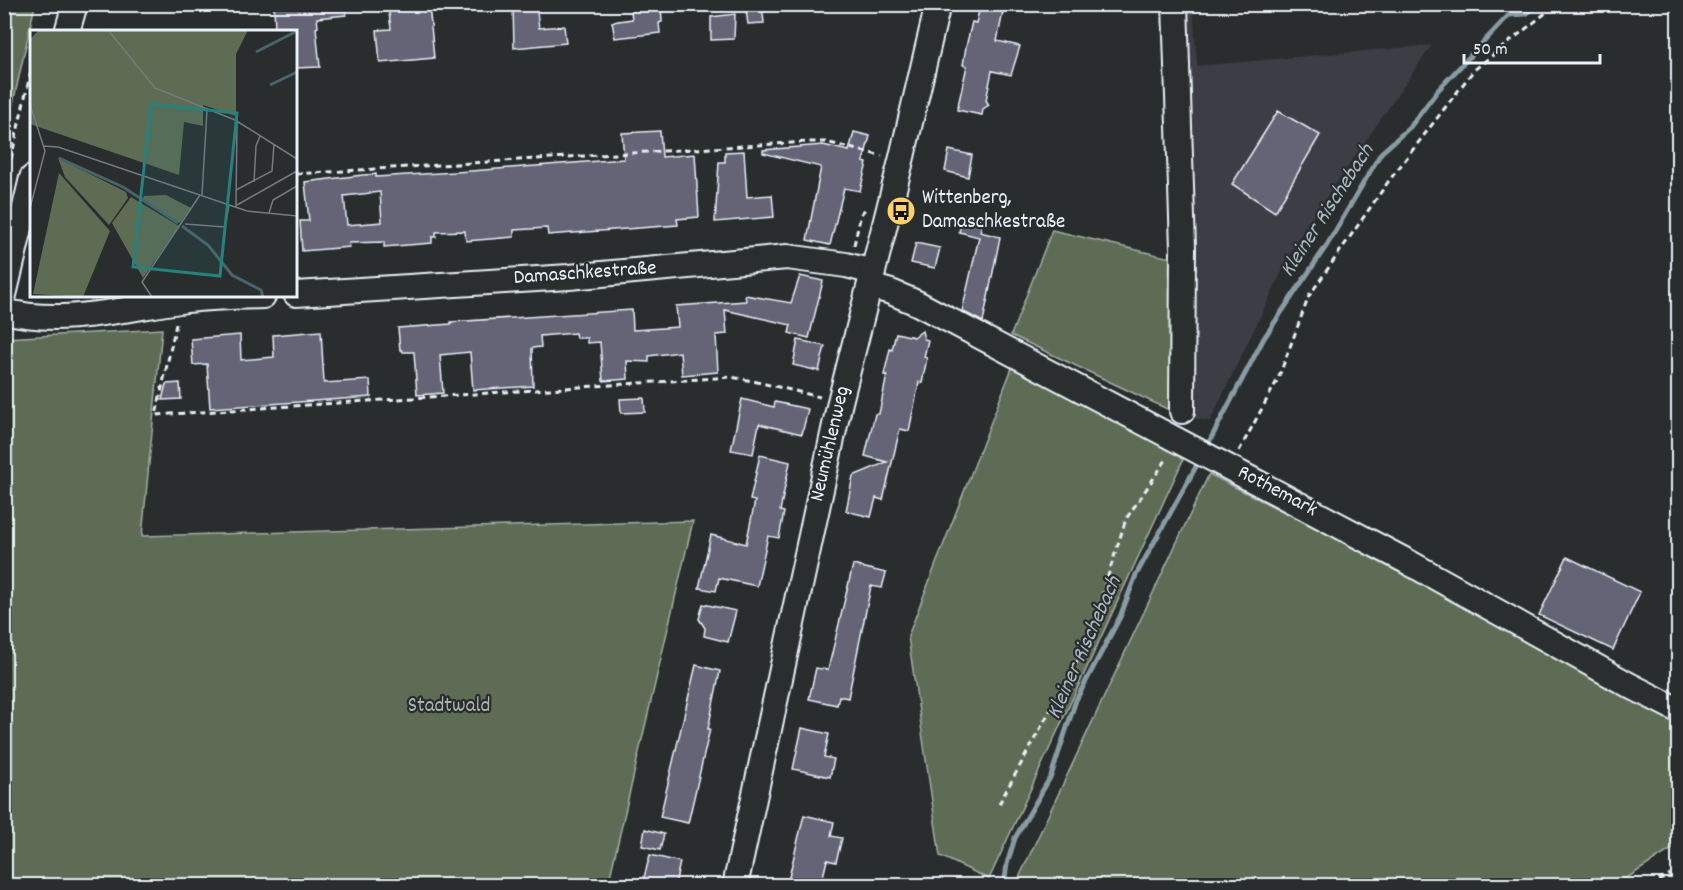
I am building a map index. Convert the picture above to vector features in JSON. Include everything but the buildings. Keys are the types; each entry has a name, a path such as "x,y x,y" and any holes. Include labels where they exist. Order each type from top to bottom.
{"street":[{"path":"68,30 75,4"},
{"name":"Neumühlenweg","path":"735,885 866,275 901,161 938,4"},
{"path":"1175,4 1183,248 1182,411"},
{"path":"4,295 30,186"},
{"name":"Damaschkestraße","path":"297,294 569,277 787,257 866,275"},
{"name":"Rothemark","path":"866,275 1408,562 1678,710"},
{"path":"4,310 22,315 97,315 181,301 247,297"}],"path":[{"path":"999,804 1086,645 1126,519 1204,454 1278,379 1309,296 1388,182 1474,70 1557,4"},
{"path":"4,190 30,75"},
{"path":"297,174 807,142 826,142 901,161"},
{"path":"866,275 851,258 861,214 867,207"},
{"path":"181,301 156,415 731,377 840,402"},
{"path":"1650,885 1678,870"}],"shaded area":[{"path":"1160,5 1193,5 1197,66 1432,45 1297,240 1210,421 1184,417"}],"green space":[{"path":"4,5 35,5 5,139"},
{"path":"1052,230 1175,259 1184,417 1011,335"},
{"name":"Stadtwald","path":"162,329 142,536 693,521 608,885 5,885 5,338"},
{"path":"1012,368 1163,444 1183,460 989,879 940,856 908,636"},
{"path":"1209,474 1389,565 1678,719 1678,845 1616,885 1015,886"}],"waterway":[{"name":"Kleiner Rischebach","path":"1208,444 1264,338 1327,245 1381,153 1410,127 1438,90 1509,15 1526,14 1539,4"},
{"name":"Kleiner Rischebach","path":"1004,886 1007,864 1015,838 1051,776 1076,700 1120,617 1136,575 1198,463"}],"place":[{"name":"Wittenberg, Damaschkestraße","path":"901,211"}]}
